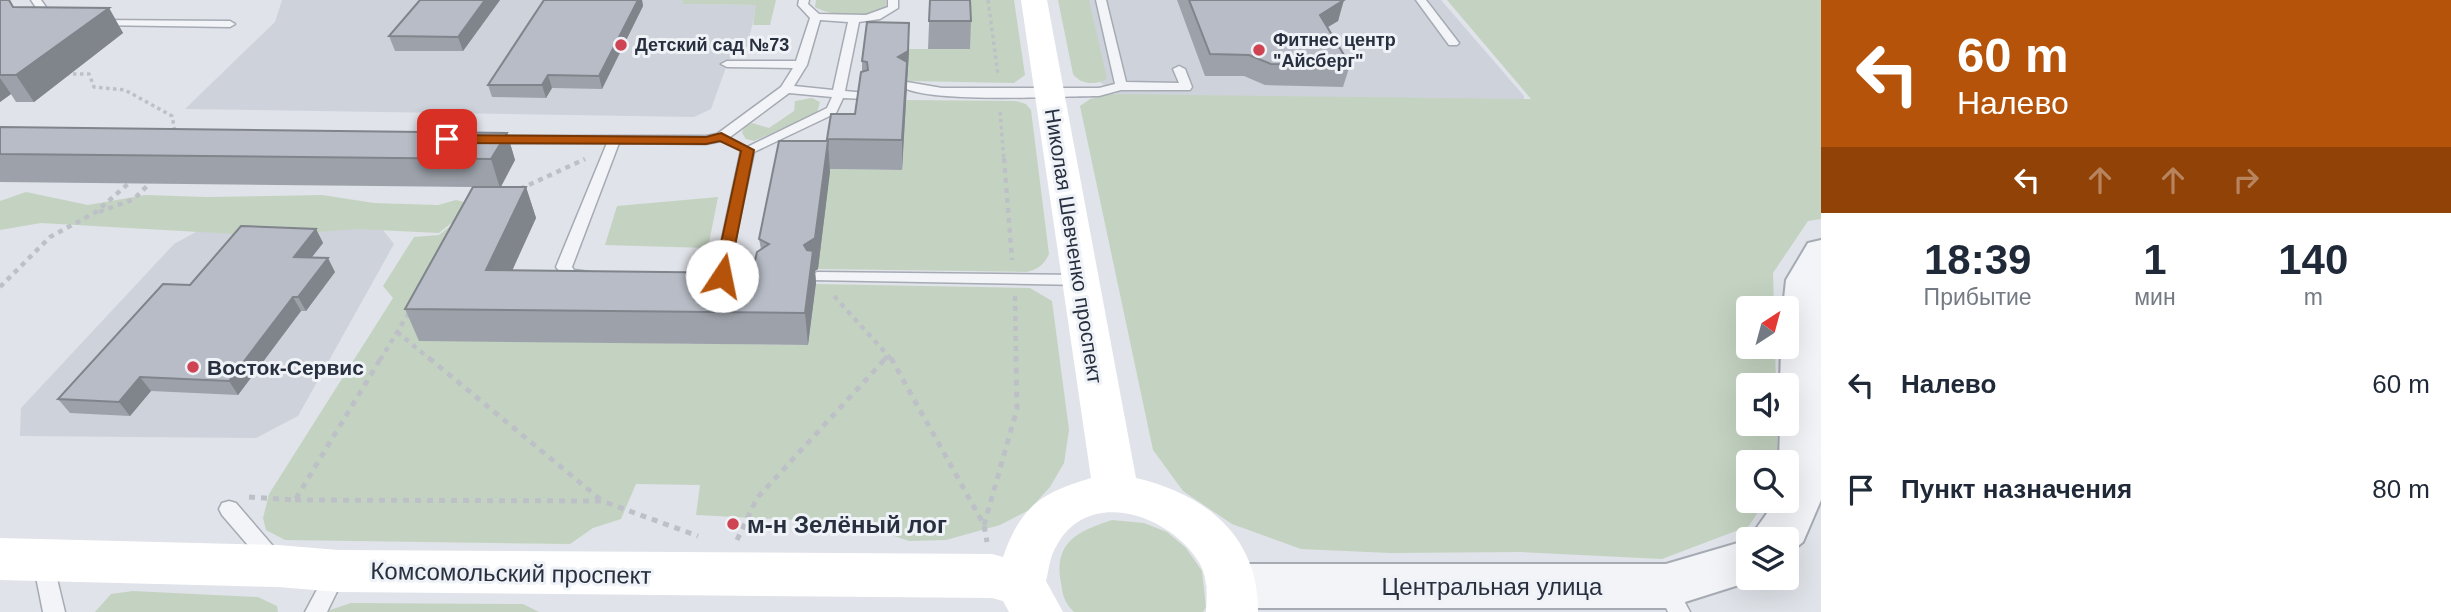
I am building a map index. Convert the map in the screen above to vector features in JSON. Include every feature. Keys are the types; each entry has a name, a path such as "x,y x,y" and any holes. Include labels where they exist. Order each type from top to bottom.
{"main road":[{"name":"Николая Шевченко проспект","path":"1034,0 1116,492"},
{"path":"1016,590 1029,548 1048,520 1076,500 1116,492 1154,500 1184,516 1212,542 1225,564 1232,599"},
{"name":"Комсомольский проспект","path":"21,559 278,566 327,591 1016,590"}],"street":[{"path":"1787,527 1812,493 1804,291 1805,280 1821,251"},
{"name":"Центральная улица","path":"1232,599 1672,599 1736,567"}],"lane":[{"path":"36,0 49,19 72,23"},
{"path":"804,0 803,5 816,17 854,18 885,14 893,8 893,0"},
{"path":"1101,0 1121,86"},
{"path":"1421,0 1453,43"},
{"path":"475,139 613,144 706,141 721,137 786,89 801,65 816,17"},
{"path":"748,150 832,110 839,90 854,18"},
{"path":"85,23 230,24"},
{"path":"727,64 801,65"},
{"path":"907,92 1099,92 1121,86 1186,87 1179,69"},
{"path":"786,89 863,91"},
{"path":"721,137 748,150"},
{"path":"598,275 570,275 564,267 613,144"},
{"path":"721,276 748,150"},
{"path":"817,276 1081,280"},
{"path":"236,503 278,566"},
{"path":"21,559 54,612"}],"path":[{"path":"64,74 89,74 94,87 125,90 172,116 175,136"},
{"path":"517,190 613,144"},
{"path":"96,212 129,183"},
{"path":"0,287 50,237 96,212 134,199 149,184"},
{"path":"817,276 889,355 984,525 1016,590"},
{"path":"295,500 411,308"},
{"path":"397,332 602,501 707,539"},
{"path":"733,548 757,498 889,355"},
{"path":"236,503 295,500 602,501"}],"shaded area":[{"path":"282,0 683,0 682,4 757,5 747,47 729,59 711,109 694,117 185,109 275,22"},
{"path":"1075,0 1441,0 1524,96 1524,104 1122,98 1093,77"},
{"path":"379,225 394,244 298,416 256,438 20,436 21,408 174,244 205,227"}],"green space":[{"path":"683,0 776,0 770,25 753,25 756,5 682,4"},
{"path":"816,0 886,0 886,6 862,15 841,15 815,7"},
{"path":"968,0 1014,0 1025,75 1014,83 908,81 908,49 970,49"},
{"path":"1058,0 1089,0 1107,79 1089,83 1073,74"},
{"path":"1447,0 1821,0 1821,219 1808,221 1773,273 1774,296 1736,296 1736,359 1775,359 1776,373 1736,373 1736,436 1777,436 1778,450 1736,450 1736,513 1757,513 1749,526 1736,527 1736,531 1662,559 1521,552 1390,553 1301,549 1232,524 1183,491 1153,450 1080,106 1090,99 1111,94 1531,99"},
{"path":"812,98 820,102 817,113 754,141 746,139 742,133 744,127 752,123 769,128 794,111 795,101"},
{"path":"906,100 1016,101 1026,104 1031,110 1049,254 1040,266 1027,272 818,269 829,169 902,170"},
{"path":"26,192 88,205 145,195 322,195 374,203 438,205 456,200 472,204 439,233 356,229 268,236 41,223 0,230 0,201"},
{"path":"718,197 708,248 605,245 617,206"},
{"path":"454,223 420,340 808,345 816,284 1030,288 1052,301 1069,430 1064,463 1050,487 1029,510 1000,525 946,540 909,541 855,523 696,515 700,485 636,484 621,519 593,528 570,544 285,540 266,530 263,518 269,494 393,298 383,286 414,237 439,235"},
{"path":"1112,520 1144,523 1167,532 1186,548 1202,571 1206,607 1203,612 1074,612 1064,599 1061,557 1071,540 1079,534"},
{"path":"133,591 258,597 277,606 278,612 95,612 111,594"},
{"path":"351,603 523,604 539,612 324,612"}],"building":[{"path":"0,0 9,0 13,7 109,8 16,75 0,75"},
{"path":"420,0 485,0 458,37 389,36"},
{"path":"544,0 638,0 599,76 548,75 542,85 488,85"},
{"path":"930,0 970,0 971,21 929,21"},
{"name":"Фитнес центр \"Айсберг\"","path":"1189,0 1344,0 1320,15 1350,65 1271,64 1249,55 1210,54"},
{"path":"867,22 909,23 908,51 898,57 907,62 902,140 827,139 831,114 855,114 861,72 868,70 867,62 862,61"},
{"path":"0,127 507,133 491,159 0,154"},
{"path":"779,141 828,141 815,238 804,245 807,250 813,251 805,313 405,309 473,187 526,187 486,270 752,273 757,252 769,244 759,239"},
{"path":"241,226 316,229 294,257 328,258 298,297 293,297 229,381 140,377 119,402 58,399 163,284 190,285"}],"place":[{"name":"Детский сад №73","path":"621,45"},
{"name":"Фитнес центр \"Айсберг\"","path":"1259,50"},
{"name":"Восток-Сервис","path":"193,367"},
{"name":"м-н Зелёный лог","path":"733,524"}],"route":[{"path":"447,139 706,141 721,137 734,143 748,150 722,276"}]}
